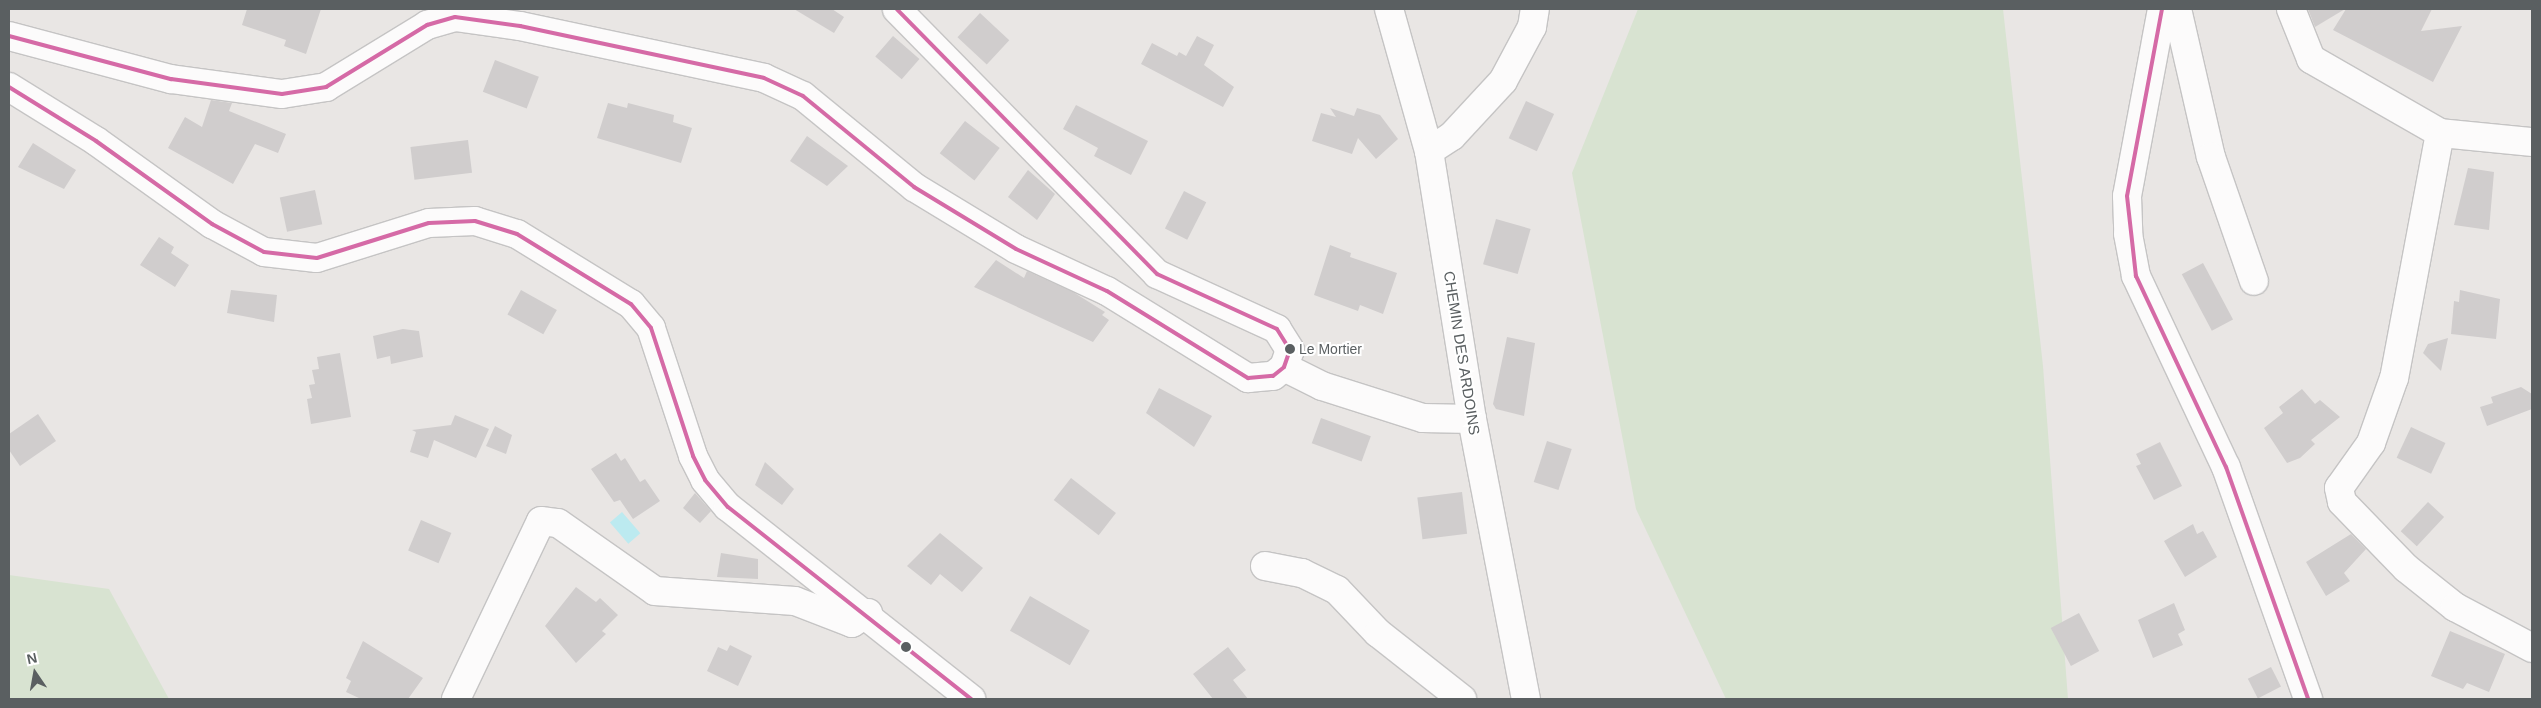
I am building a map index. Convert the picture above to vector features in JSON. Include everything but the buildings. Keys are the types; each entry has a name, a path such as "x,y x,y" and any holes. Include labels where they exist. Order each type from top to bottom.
{"street":[{"path":"9,36 171,78 282,94 326,87 427,26 455,17 520,26 764,78 803,96 914,187 1016,249 1107,291 1248,378 1273,376 1284,367 1290,350 1277,329 1158,274 897,9"},
{"name":"CHEMIN DES ARDOINS","path":"1390,9 1430,150 1472,419 1526,699"},
{"path":"1430,150 1452,136 1503,82 1532,28 1535,9"},
{"path":"2162,9 2127,196 2128,234 2136,276 2226,467 2308,699"},
{"path":"2176,9 2211,157 2254,281"},
{"path":"2291,9 2311,59 2440,133 2532,142"},
{"path":"9,87 103,145 212,224 264,252 317,258 430,223 475,221 517,234 631,304 651,328 683,431 706,480 736,516 868,613 971,699"},
{"path":"2440,133 2394,378 2371,443 2339,488 2342,502 2406,568 2455,607 2532,648"},
{"path":"1284,367 1322,386 1423,418 1472,419"},
{"path":"456,699 541,521 558,523 655,591 795,602 852,623 868,613"},
{"path":"1265,566 1302,573 1337,590 1378,632 1462,699"}],"green space":[{"path":"1638,9 2003,9 2043,366 2068,699 1726,699 1636,509 1572,173"},
{"path":"9,575 109,589 169,699 9,699"}],"water":[{"path":"622,512 640,533 628,544 610,522"}],"transit line":[{"path":"9,36 171,79 282,94 326,87 427,25 455,17 520,26 764,78 803,96 914,187 1016,249 1107,291 1248,378 1273,376 1284,367 1290,350 1277,329 1157,274 897,9"},
{"path":"2162,9 2127,196 2136,276 2226,467 2308,699"},
{"path":"9,87 96,141 212,224 264,252 317,258 429,223 475,221 517,234 631,304 651,328 693,456 705,480 728,507 971,699"}],"place":[{"name":"Le Mortier","path":"1290,349"}]}
